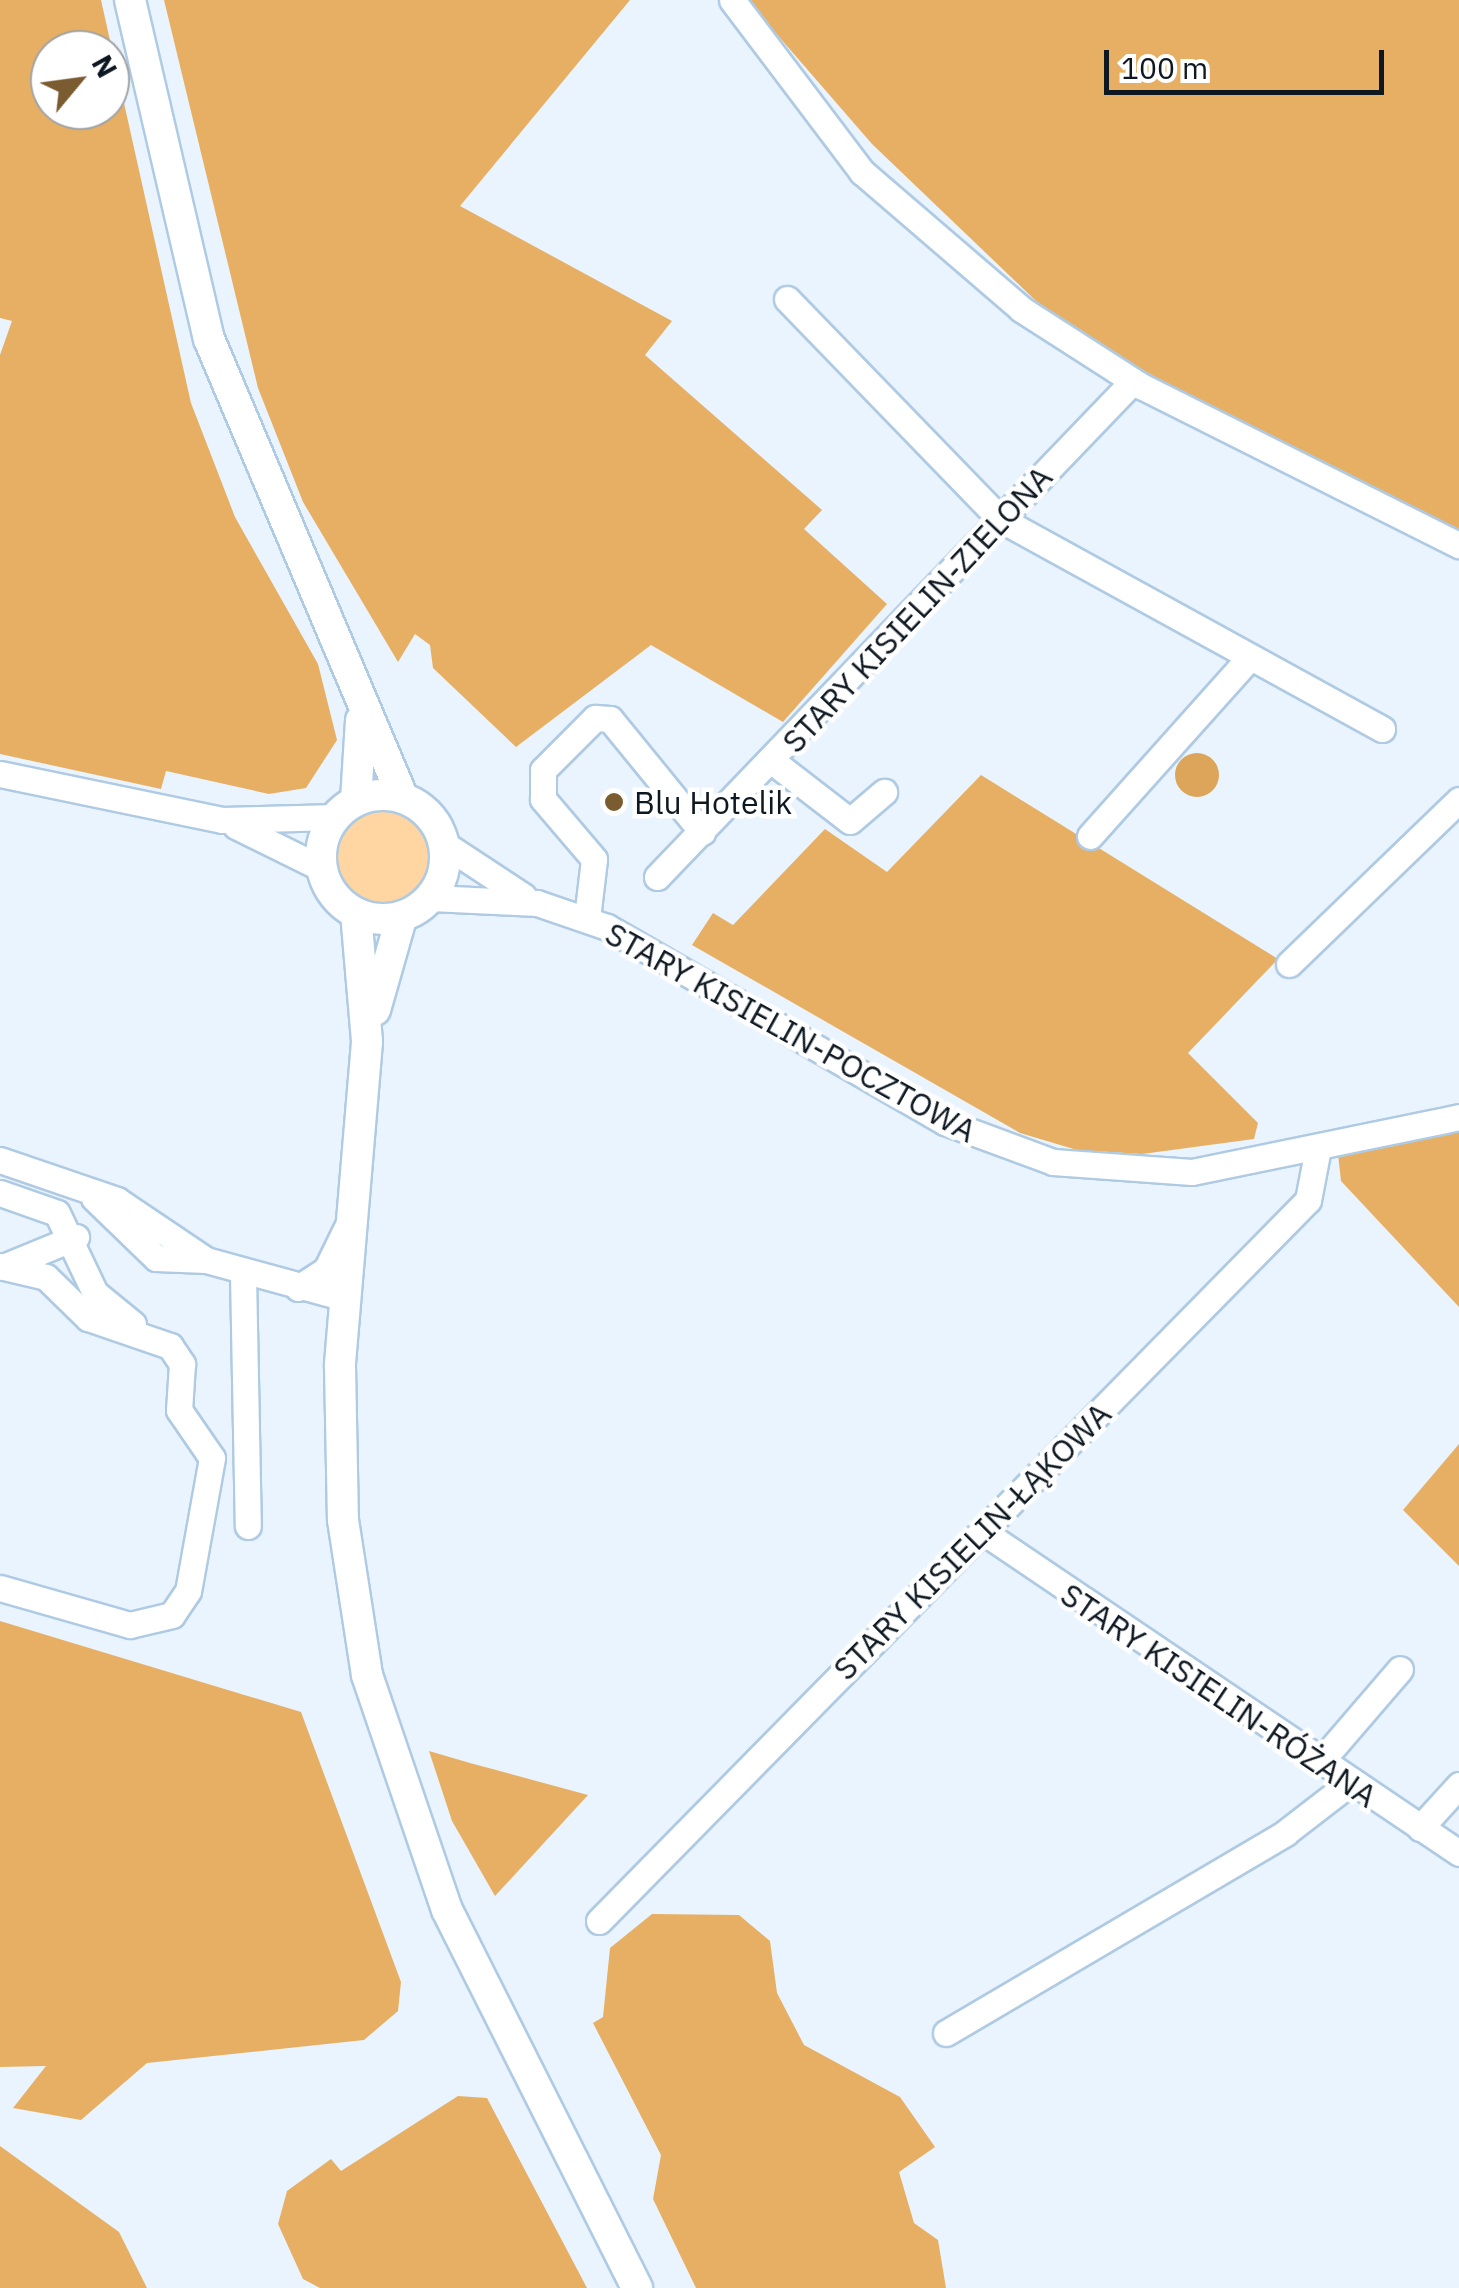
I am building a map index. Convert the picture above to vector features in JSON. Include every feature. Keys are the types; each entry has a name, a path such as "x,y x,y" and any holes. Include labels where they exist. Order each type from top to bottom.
{"main road":[{"path":"130,0 209,339 361,707 404,798 431,816 444,844 430,898 401,919 367,1042"},
{"path":"361,707 346,809 322,868 356,913 367,1042 345,1298 343,1520 380,1724 447,1910 637,2288"},
{"path":"346,809 404,798"},
{"path":"356,913 401,919"}],"street":[{"path":"732,0 862,172 1022,309 1132,382 1382,514 1459,545"},
{"path":"787,298 1000,519 1382,729"},
{"name":"STARY KISIELIN-ZIELONA","path":"657,877 1132,382"},
{"path":"1090,836 1250,657"},
{"path":"586,918 594,859 542,800 543,770 595,718 610,719 702,832"},
{"path":"772,761 850,820 884,792"},
{"path":"0,774 222,820 322,868"},
{"path":"1288,964 1459,800"},
{"path":"222,820 346,809"},
{"name":"STARY KISIELIN-POCZTOWA","path":"444,844 536,903"},
{"name":"STARY KISIELIN-POCZTOWA","path":"430,898 536,903 586,918 713,980 945,1122 1016,1152 1142,1174 1318,1148 1459,1116"},
{"name":"STARY KISIELIN-ŁĄKOWA","path":"599,1921 1308,1200 1318,1148"},
{"path":"0,1160 83,1188 161,1227 206,1260 244,1274 345,1298"},
{"path":"83,1188 156,1258 206,1260"},
{"path":"0,1194 58,1213 76,1237 95,1293 178,1354 179,1410 212,1458 188,1591 172,1615 130,1625 0,1588"},
{"path":"298,1288 326,1270 352,1212"},
{"path":"1,1271 76,1237"},
{"path":"1,1271 46,1277 88,1318 150,1336"},
{"path":"244,1274 248,1526"},
{"name":"STARY KISIELIN-RÓŻANA","path":"982,1531 1459,1853"},
{"path":"1320,1761 1400,1669"},
{"path":"946,2033 1285,1833 1351,1782"},
{"path":"1420,1828 1459,1785"}],"shaded area":[{"path":"0,0 101,0 108,30 30,30 30,130 130,130 191,403 235,517 318,664 337,740 306,788 269,794 166,771 161,789 0,754 0,355 12,321 0,318"},
{"path":"164,0 630,0 460,206 672,321 645,355 822,510 804,529 887,604 783,722 651,645 516,747 433,668 430,645 415,634 398,662 303,502 258,388"},
{"path":"747,0 1459,0 1459,546 1136,377 1035,300 872,144"},
{"path":"1197,753 1213,759 1219,775 1213,791 1197,797 1181,791 1175,775 1181,759"},
{"path":"981,775 1278,959 1188,1053 1258,1123 1254,1139 1142,1154 1077,1150 1020,1133 692,945 713,913 733,925 825,829 887,872"},
{"path":"384,805 403,809 419,820 430,836 434,855 430,874 419,890 403,901 384,905 365,901 349,890 338,874 334,855 338,836 349,820 365,809"},
{"path":"1459,1129 1459,1307 1341,1181 1338,1154"},
{"path":"1459,1444 1459,1566 1403,1510"},
{"path":"0,1621 301,1712 401,1982 398,2011 364,2040 147,2063 81,2120 13,2108 46,2066 0,2067"},
{"path":"429,1751 588,1795 495,1896 452,1821"},
{"path":"652,1914 739,1915 770,1941 777,1993 804,2045 900,2097 935,2147 899,2172 914,2223 938,2240 946,2288 696,2288 653,2199 661,2155 593,2023 603,2017 610,1948"},
{"path":"458,2096 487,2098 587,2288 320,2288 303,2279 278,2224 287,2191 331,2159 341,2171"},
{"path":"0,2146 119,2232 147,2288 0,2288"}],"place":[{"name":"Blu Hotelik","path":"614,802"}]}
